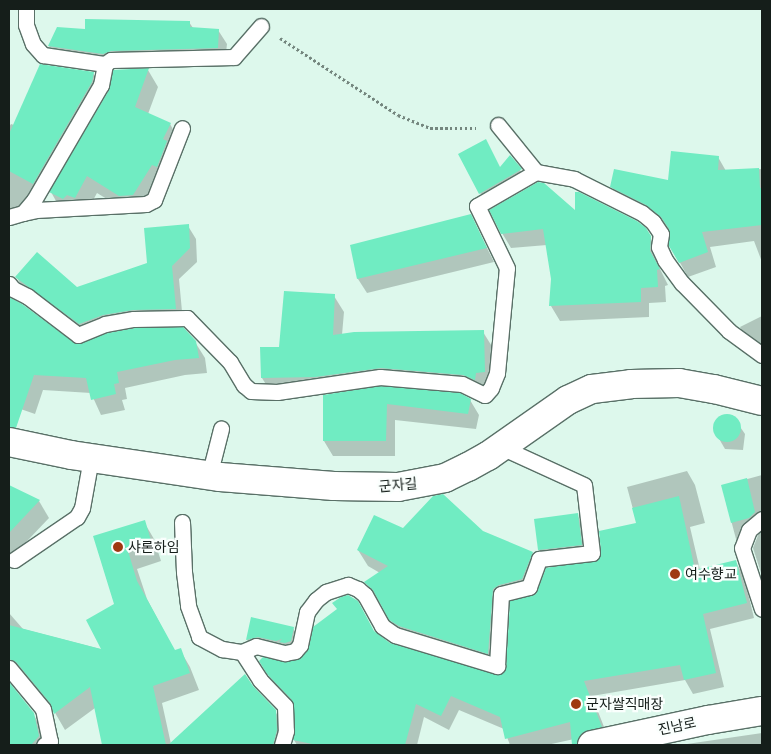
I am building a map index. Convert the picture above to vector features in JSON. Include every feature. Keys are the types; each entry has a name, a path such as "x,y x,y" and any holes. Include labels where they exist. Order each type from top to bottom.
{"street":[{"name":"군자길","path":"9,442 90,458 209,476 334,486 398,487 445,478 468,467 501,447 568,400 580,393 604,386 654,382 679,384 714,388 762,401"},
{"name":"진남로","path":"592,745 708,720 762,711"}],"lane":[{"path":"26,9 26,25 33,44 44,55 105,64 112,60 234,57 261,26"},
{"path":"16,215 34,200 93,100 101,85 105,64"},
{"path":"498,125 536,172"},
{"path":"16,215 36,210 146,204 154,200 182,128"},
{"path":"9,284 12,289 27,296 78,334 105,324 134,318 187,318 230,362 244,385 251,390 277,392 380,377 462,384 485,395 491,388 497,373 507,268 477,206 536,172 574,179 642,213 653,222 660,234 659,247 664,260 682,283 729,331 762,355"},
{"path":"209,476 221,429"},
{"path":"182,522 184,572 188,606 199,637 222,648 242,652 256,646 285,653 295,652 300,645 307,612 316,600 326,592 348,586 358,589 365,595 382,626 395,635 497,666 501,594 529,587 539,559 592,553 584,485 501,447"},
{"path":"14,560 76,517 82,508 90,458"},
{"path":"762,518 749,530 742,548 762,609"},
{"path":"242,652 260,680 285,706 286,731 282,745"},
{"path":"9,668 42,709 50,741 44,745"}],"path":[{"path":"261,26 398,115 430,128 468,130 498,125"}],"building":[{"path":"85,19 190,21 190,27 219,29 218,48 111,51 103,54 48,46 57,27 85,29"},
{"path":"40,64 94,72 92,82 33,184 9,171 9,134"},
{"path":"149,68 135,107 171,123 163,139 167,141 157,167 152,165 133,195 119,196 87,176 75,198 67,195 63,199 49,192 109,90 113,70"},
{"path":"486,139 500,167 510,155 522,169 479,194 458,154"},
{"path":"671,151 719,156 718,170 759,168 760,188 762,188 762,225 702,232 708,252 679,263 669,246 669,229 661,217 646,205 610,187 614,169 668,180"},
{"path":"538,182 544,183 575,210 575,192 579,192 637,221 646,228 651,236 650,251 660,269 657,270 658,287 641,288 641,302 549,306 551,279 543,229 501,234 489,210"},
{"path":"471,214 487,248 357,279 350,245"},
{"path":"189,224 190,248 172,266 176,309 133,310 103,315 79,324 15,277 37,252 77,287 147,263 144,228"},
{"path":"284,291 335,294 333,335 354,332 484,330 485,372 476,373 475,380 463,375 381,368 315,377 261,378 260,347 279,347"},
{"path":"9,297 22,304 76,344 108,333 135,328 183,327 196,341 199,358 175,360 117,372 119,383 114,384 116,394 91,400 86,378 34,375 16,428 9,427"},
{"path":"380,386 460,393 471,399 468,414 387,404 386,441 323,441 323,395"},
{"path":"727,414 737,418 741,428 737,438 727,442 717,438 713,428 717,418"},
{"path":"747,478 755,512 749,518 731,523 721,485"},
{"path":"9,485 40,500 9,533"},
{"path":"443,494 483,531 533,552 522,579 499,585 493,589 488,654 399,626 389,620 373,590 364,582 388,566 357,550 374,515 403,528 433,496"},
{"path":"679,496 695,570 736,560 747,603 703,614 716,673 684,680 680,665 584,681 602,727 582,733 577,745 572,745 570,722 505,739 500,717 451,696 441,716 416,704 405,745 317,745 293,740 295,731 292,700 267,674 259,661 263,657 286,662 302,657 309,647 313,627 337,609 332,603 341,597 348,595 358,601 374,631 390,643 499,675 504,672 506,667 510,601 536,594 546,568 598,560 601,552 599,531 636,523 632,508"},
{"path":"578,513 582,545 538,550 534,519"},
{"path":"145,520 152,544 128,551 137,581 175,650 181,648 190,673 153,686 166,745 102,745 90,687 54,714 50,703 16,662 9,659 9,625 101,649 86,620 114,604 93,536"},
{"path":"251,617 294,627 291,641 285,643 279,642 282,639 276,641 258,637 246,640"},
{"path":"245,674 253,686 276,710 277,730 273,745 168,745"},
{"path":"9,682 34,713 39,736 31,745 9,745"}],"place":[{"name":"샤론하임","path":"118,547"},
{"name":"여수향교","path":"675,574"},
{"name":"군자쌀직매장","path":"576,704"}]}
